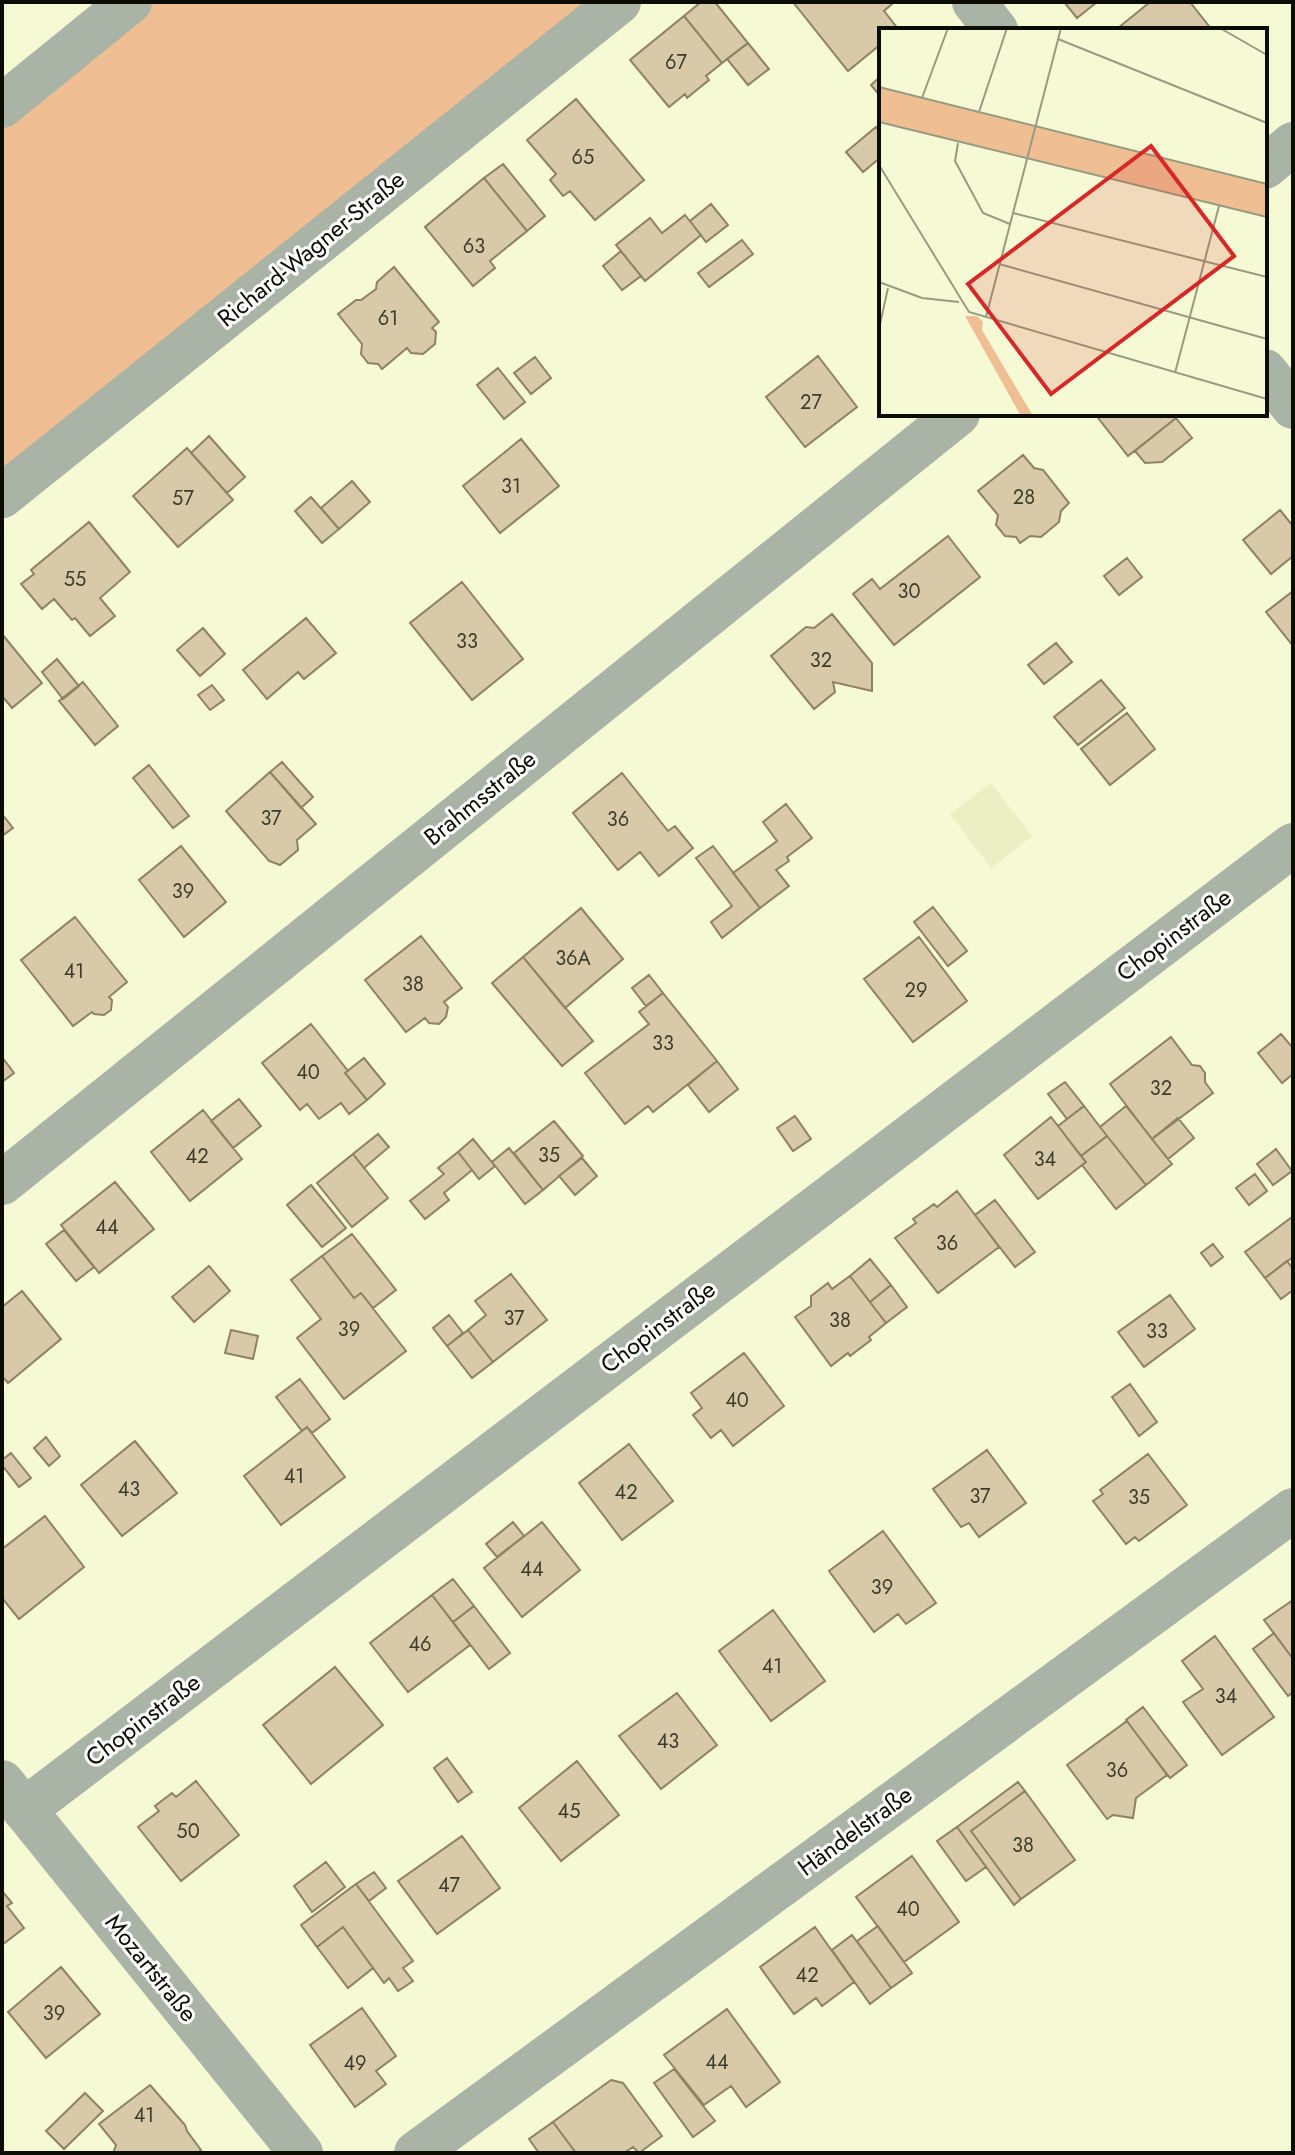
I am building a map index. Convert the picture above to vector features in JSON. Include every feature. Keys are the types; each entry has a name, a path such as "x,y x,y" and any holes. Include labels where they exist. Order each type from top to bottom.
{"street":[{"path":"2,106 130,2"},
{"name":"Richard-Wagner-Straße","path":"2,496 619,2"},
{"path":"974,2 994,28"},
{"path":"1267,165 1293,144"},
{"path":"1267,374 1293,407"},
{"name":"Brahmsstraße","path":"2,1183 956,416"},
{"name":"Chopinstraße","path":"13,1796 1293,845"},
{"name":"Händelstraße","path":"416,2153 1293,1510"},
{"name":"Mozartstraße","path":"13,1796 301,2153"}],"shaded area":[{"path":"130,2 618,2 2,496 2,106"},
{"path":"991,783 1032,836 991,868 950,814"}],"building":[{"path":"701,2 715,2 748,43 722,63 684,16"},
{"path":"793,2 892,4 884,11 897,28 879,28 879,46 848,71"},
{"path":"1064,2 1097,2 1077,18"},
{"path":"1150,2 1190,2 1210,28 1118,28"},
{"path":"684,16 722,63 706,76 709,80 687,98 685,94 669,107 630,60"},
{"path":"748,43 769,69 748,85 727,59"},
{"path":"879,78 879,95 871,85"},
{"path":"576,99 644,180 595,220 570,191 563,196 550,180 556,174 527,140"},
{"path":"876,127 879,131 879,159 863,172 846,152"},
{"path":"503,164 545,216 527,231 484,178"},
{"path":"484,178 527,231 490,261 495,268 473,286 425,227"},
{"path":"711,204 728,225 706,242 690,221"},
{"path":"685,215 701,235 645,281 616,245 650,218 662,233"},
{"path":"742,240 753,254 709,287 698,273"},
{"path":"621,251 641,276 622,290 603,266"},
{"path":"394,267 439,322 432,328 436,332 435,344 423,354 411,353 407,348 382,369 378,364 368,363 361,354 362,344 338,314 376,289 377,282"},
{"path":"818,356 857,407 805,447 766,397"},
{"path":"535,357 551,378 531,394 514,373"},
{"path":"498,368 525,402 504,419 477,385"},
{"path":"1097,416 1174,416 1176,418 1128,456"},
{"path":"1176,418 1192,438 1162,462 1145,463 1135,451"},
{"path":"209,436 245,477 227,493 191,453"},
{"path":"521,439 559,486 500,533 463,486"},
{"path":"187,448 233,500 178,547 133,496"},
{"path":"1023,455 1034,468 1043,470 1069,503 1061,511 1059,522 1041,537 1030,536 1020,543 1016,537 1005,536 996,525 998,515 978,491"},
{"path":"352,481 370,502 339,529 321,508"},
{"path":"311,497 339,529 322,543 295,511"},
{"path":"1280,510 1293,526 1293,556 1271,574 1243,540"},
{"path":"89,522 130,572 100,598 115,616 90,636 54,599 42,609 21,584 34,574 31,570"},
{"path":"948,536 980,577 894,645 853,594 872,579 880,589"},
{"path":"1127,558 1142,577 1119,595 1104,576"},
{"path":"462,582 523,659 472,700 410,623"},
{"path":"1293,591 1293,646 1266,612"},
{"path":"832,614 872,663 872,691 833,682 835,692 814,709 771,656 806,627 814,628"},
{"path":"306,618 336,653 304,679 298,672 267,699 243,670"},
{"path":"203,628 225,654 200,676 177,650"},
{"path":"2,634 42,683 12,708 2,696"},
{"path":"1056,643 1072,662 1044,684 1028,665"},
{"path":"57,659 79,686 63,699 42,672"},
{"path":"1101,680 1125,708 1078,745 1054,717"},
{"path":"83,682 118,726 95,745 59,701"},
{"path":"212,685 224,700 210,710 198,695"},
{"path":"1127,713 1155,749 1110,785 1081,749"},
{"path":"282,762 313,797 301,808 270,772"},
{"path":"149,765 189,816 173,828 133,778"},
{"path":"270,772 316,824 297,840 298,850 280,865 269,861 226,811"},
{"path":"622,773 668,831 675,826 693,848 659,876 640,852 618,870 573,813"},
{"path":"786,804 812,838 787,857 789,861 776,870 789,886 760,908 733,873 777,841 763,822"},
{"path":"2,814 13,828 2,836"},
{"path":"181,846 226,902 184,937 139,880"},
{"path":"713,846 760,908 722,938 711,922 732,906 696,858"},
{"path":"933,907 967,951 948,966 914,922"},
{"path":"581,908 623,959 565,1008 523,957"},
{"path":"75,917 127,982 109,997 112,1000 111,1010 104,1015 92,1012 73,1026 21,960"},
{"path":"421,936 462,988 444,1002 448,1007 446,1017 439,1024 429,1023 425,1018 406,1032 365,980"},
{"path":"919,937 967,1001 913,1042 864,979"},
{"path":"523,957 593,1041 562,1066 492,983"},
{"path":"649,975 663,993 646,1006 632,988"},
{"path":"663,993 717,1061 653,1112 648,1106 625,1124 585,1073 649,1024 639,1012"},
{"path":"311,1024 367,1100 349,1114 341,1103 319,1119 307,1104 300,1110 262,1063"},
{"path":"1281,1034 1293,1048 1293,1074 1282,1083 1258,1053"},
{"path":"1171,1037 1192,1065 1200,1066 1205,1073 1205,1082 1213,1093 1152,1139 1110,1084"},
{"path":"2,1057 14,1073 2,1082"},
{"path":"364,1058 385,1084 367,1100 345,1073"},
{"path":"717,1061 738,1089 709,1112 688,1085"},
{"path":"1065,1082 1084,1106 1067,1119 1048,1094"},
{"path":"239,1099 261,1126 233,1148 211,1121"},
{"path":"1084,1106 1107,1136 1081,1156 1058,1126"},
{"path":"1126,1106 1172,1164 1146,1185 1100,1127"},
{"path":"203,1110 242,1159 190,1201 151,1152"},
{"path":"795,1116 811,1139 793,1151 777,1128"},
{"path":"1051,1117 1086,1162 1038,1199 1004,1155"},
{"path":"1178,1118 1194,1138 1168,1159 1152,1139"},
{"path":"554,1121 583,1156 543,1190 514,1153"},
{"path":"378,1134 389,1147 364,1168 353,1154"},
{"path":"1107,1136 1146,1185 1116,1209 1082,1165 1086,1162 1081,1156"},
{"path":"473,1139 495,1166 479,1179 458,1152"},
{"path":"509,1148 543,1190 525,1204 492,1162"},
{"path":"1276,1149 1292,1171 1273,1185 1257,1164"},
{"path":"458,1152 472,1170 444,1193 449,1200 425,1219 410,1201 444,1174 438,1168"},
{"path":"353,1154 388,1198 352,1227 317,1183"},
{"path":"582,1158 597,1176 575,1195 559,1176"},
{"path":"1255,1174 1267,1191 1249,1205 1236,1188"},
{"path":"115,1182 154,1229 99,1273 61,1225"},
{"path":"311,1185 346,1228 322,1247 287,1205"},
{"path":"957,1191 999,1247 938,1293 895,1238 916,1223 913,1219 934,1204 937,1207"},
{"path":"995,1200 1035,1252 1015,1267 975,1215"},
{"path":"1292,1217 1293,1257 1265,1278 1245,1252"},
{"path":"64,1230 94,1267 76,1281 46,1244"},
{"path":"352,1234 396,1290 373,1308 361,1293 354,1298 322,1256"},
{"path":"1213,1244 1223,1257 1211,1266 1201,1253"},
{"path":"322,1256 354,1298 361,1293 406,1351 344,1399 297,1338 321,1319 291,1280"},
{"path":"870,1259 891,1285 870,1302 850,1276"},
{"path":"1287,1261 1293,1269 1293,1290 1281,1299 1265,1278"},
{"path":"209,1266 230,1291 194,1322 172,1297"},
{"path":"511,1274 547,1320 493,1362 468,1330 486,1315 475,1301"},
{"path":"850,1276 886,1323 869,1337 871,1340 831,1366 795,1317 811,1306 811,1296 828,1283 832,1289"},
{"path":"891,1285 907,1307 886,1323 870,1302"},
{"path":"22,1291 61,1339 8,1383 2,1376 2,1307"},
{"path":"1170,1295 1195,1329 1144,1367 1118,1332"},
{"path":"449,1315 463,1333 447,1346 433,1328"},
{"path":"231,1330 258,1336 253,1359 225,1353"},
{"path":"468,1330 493,1362 472,1378 447,1346"},
{"path":"744,1353 784,1406 733,1446 721,1430 711,1438 693,1415 702,1408 691,1393"},
{"path":"300,1379 330,1419 312,1433 307,1427 302,1431 276,1397"},
{"path":"1130,1384 1157,1422 1139,1436 1112,1397"},
{"path":"307,1427 345,1477 281,1525 244,1476"},
{"path":"46,1437 60,1456 49,1466 34,1448"},
{"path":"135,1441 177,1493 122,1536 81,1485"},
{"path":"629,1444 673,1501 622,1540 579,1483"},
{"path":"987,1450 1026,1503 979,1537 969,1523 961,1527 933,1489"},
{"path":"11,1453 31,1478 19,1487 2,1465 2,1460"},
{"path":"1148,1454 1187,1505 1139,1541 1135,1537 1126,1544 1093,1501 1103,1494 1100,1490"},
{"path":"45,1516 84,1567 19,1619 2,1598 2,1549"},
{"path":"513,1522 524,1536 497,1557 486,1544"},
{"path":"542,1522 580,1570 522,1617 484,1568"},
{"path":"883,1531 936,1603 906,1624 898,1614 874,1632 829,1571"},
{"path":"453,1579 474,1606 453,1622 432,1595"},
{"path":"432,1595 470,1645 408,1692 370,1643"},
{"path":"1293,1600 1293,1659 1264,1620"},
{"path":"474,1606 510,1653 489,1669 453,1622"},
{"path":"773,1610 825,1681 771,1721 719,1651"},
{"path":"1274,1633 1293,1659 1293,1692 1288,1696 1253,1649"},
{"path":"1215,1636 1274,1717 1222,1755 1183,1702 1203,1689 1182,1661"},
{"path":"335,1667 383,1725 311,1784 263,1725"},
{"path":"677,1693 717,1745 661,1789 619,1736"},
{"path":"1143,1707 1187,1765 1170,1778 1126,1720"},
{"path":"1127,1721 1167,1775 1136,1798 1133,1818 1113,1815 1107,1819 1067,1765"},
{"path":"447,1758 472,1792 458,1802 434,1768"},
{"path":"577,1761 619,1815 561,1861 519,1808"},
{"path":"196,1781 239,1835 181,1881 138,1827 159,1811 155,1806 172,1793 176,1797"},
{"path":"1018,1782 1025,1791 971,1831 1021,1899 1014,1905 957,1827"},
{"path":"1025,1791 1075,1860 1021,1899 971,1831"},
{"path":"957,1827 986,1867 966,1881 937,1841"},
{"path":"462,1836 500,1888 437,1934 398,1881"},
{"path":"912,1856 959,1922 904,1962 856,1897"},
{"path":"326,1862 345,1887 312,1912 294,1886"},
{"path":"374,1872 386,1888 369,1901 356,1884"},
{"path":"356,1884 413,1961 403,1968 413,1981 398,1991 389,1978 384,1983 343,1927 317,1947 301,1925"},
{"path":"2,1891 12,1903 7,1906 24,1928 2,1945"},
{"path":"878,1926 912,1973 891,1988 857,1941"},
{"path":"343,1927 373,1968 348,1988 317,1947"},
{"path":"815,1927 854,1982 822,2006 816,1998 794,2014 760,1967"},
{"path":"852,1935 891,1988 870,2004 832,1950"},
{"path":"61,1967 100,2014 46,2058 8,2012"},
{"path":"362,2008 396,2056 376,2071 386,2084 355,2107 310,2045"},
{"path":"727,2009 780,2082 746,2107 731,2086 704,2105 664,2055"},
{"path":"674,2069 715,2121 693,2137 654,2083"},
{"path":"611,2080 623,2083 662,2136 639,2153 633,2147 624,2153 576,2153 553,2122"},
{"path":"150,2085 185,2125 201,2150 197,2153 115,2153 116,2145 99,2124"},
{"path":"85,2093 103,2111 64,2149 46,2131"},
{"path":"553,2122 576,2153 539,2153 529,2139"}]}
